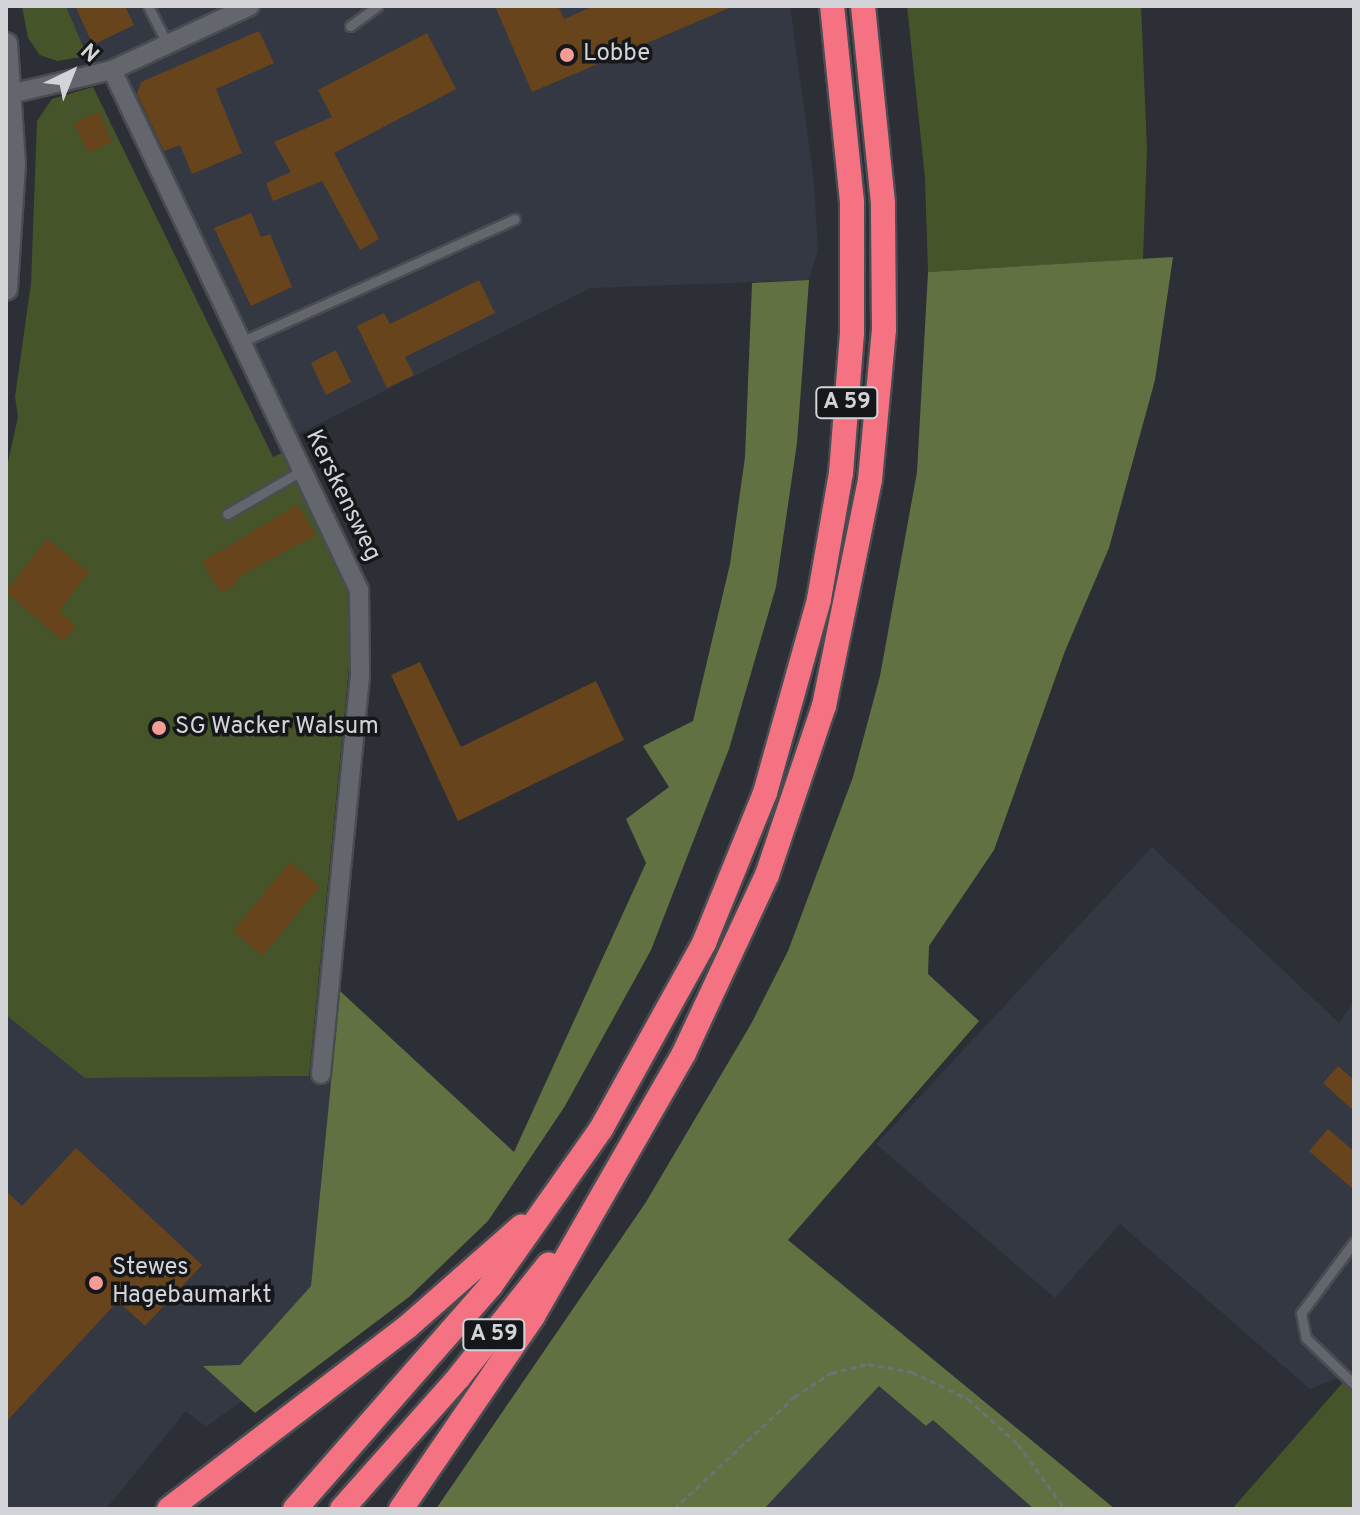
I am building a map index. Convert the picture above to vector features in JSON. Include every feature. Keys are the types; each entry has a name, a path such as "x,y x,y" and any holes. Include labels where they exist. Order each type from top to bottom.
{"highway":[{"name":"A 59","path":"295,1509 444,1343 557,1195 655,1038 710,930 765,793 819,599 841,473 852,333 852,202 832,6"},
{"name":"A 59","path":"342,1509 518,1305 630,1149 684,1053 767,875 824,706 848,608 870,480 884,329 883,203 863,6"},
{"path":"401,1509 533,1316 630,1149"},
{"path":"169,1509 406,1328 557,1195"}],"street":[{"path":"10,95 112,70 250,6"},
{"path":"6,44 10,95 6,289"},
{"name":"Kerskensweg","path":"112,70 359,590 361,633 321,1074"}],"lane":[{"path":"148,6 168,45"},
{"path":"350,26 378,6"},
{"path":"241,342 515,219"},
{"path":"227,514 303,470"},
{"path":"1354,1242 1301,1313 1306,1338 1354,1384"}],"path":[{"path":"674,1509 794,1397 831,1373 868,1364 912,1372 968,1399 1018,1444 1065,1509"}],"shaded area":[{"path":"66,6 790,6 814,181 818,251 809,280 590,288 288,439 108,82 84,71 87,56"},
{"path":"1152,847 1339,1023 1354,1002 1354,1372 1310,1389 1120,1224 1055,1298 876,1144"},
{"path":"6,1015 86,1078 333,1076 311,1287 240,1365 204,1366 242,1401 206,1427 186,1411 106,1509 6,1509"},
{"path":"879,1385 926,1426 933,1419 1034,1509 764,1509"}],"green space":[{"path":"22,6 66,6 87,56 57,61 40,55 28,38"},
{"path":"907,6 1141,6 1147,149 1143,259 928,272 925,178"},
{"path":"93,87 273,457 284,452 346,580 353,627 309,1076 85,1078 6,1015 6,471 18,417 15,397 31,283 37,121 52,99"},
{"path":"1173,257 1155,380 1109,548 1065,651 994,850 929,946 928,974 979,1021 788,1240 1115,1509 1034,1509 933,1420 926,1426 879,1386 764,1509 436,1509 646,1202 751,1024 788,951 853,777 880,676 917,472 928,272"},
{"path":"809,280 797,443 776,587 729,749 651,950 565,1106 488,1221 409,1297 255,1413 203,1366 240,1365 311,1286 340,991 514,1152 646,863 626,819 669,787 643,746 693,721 730,564 745,457 752,283"},
{"path":"1353,1371 1354,1509 1232,1509"}],"building":[{"path":"75,6 125,6 134,25 93,45"},
{"name":"Lobbe","path":"495,6 558,6 564,19 594,6 734,6 532,92"},
{"path":"259,31 274,63 216,89 242,153 192,174 180,145 164,151 137,94 141,82"},
{"path":"427,33 456,89 334,153 379,239 360,250 322,181 273,201 266,183 291,172 274,142 332,117 318,90"},
{"path":"99,112 112,142 88,153 74,123"},
{"path":"251,213 261,237 270,234 292,287 251,306 214,228"},
{"path":"479,280 495,313 405,357 414,375 387,388 357,326 384,313 390,324"},
{"path":"336,350 351,382 326,395 311,363"},
{"path":"297,505 316,535 236,578 238,583 221,593 202,562"},
{"path":"47,539 89,572 59,611 76,627 63,641 6,592"},
{"path":"420,662 461,747 596,681 624,740 458,821 391,675"},
{"path":"290,862 320,886 262,956 233,931"},
{"path":"1338,1066 1354,1080 1354,1111 1323,1083"},
{"path":"1328,1129 1354,1151 1354,1190 1309,1151"},
{"name":"Stewes Hagebaumarkt","path":"76,1148 202,1265 145,1326 118,1301 6,1422 6,1191 22,1206"}],"place":[{"name":"Lobbe","path":"567,55"},
{"name":"SG Wacker Walsum","path":"159,728"},
{"name":"Stewes Hagebaumarkt","path":"96,1283"}]}
